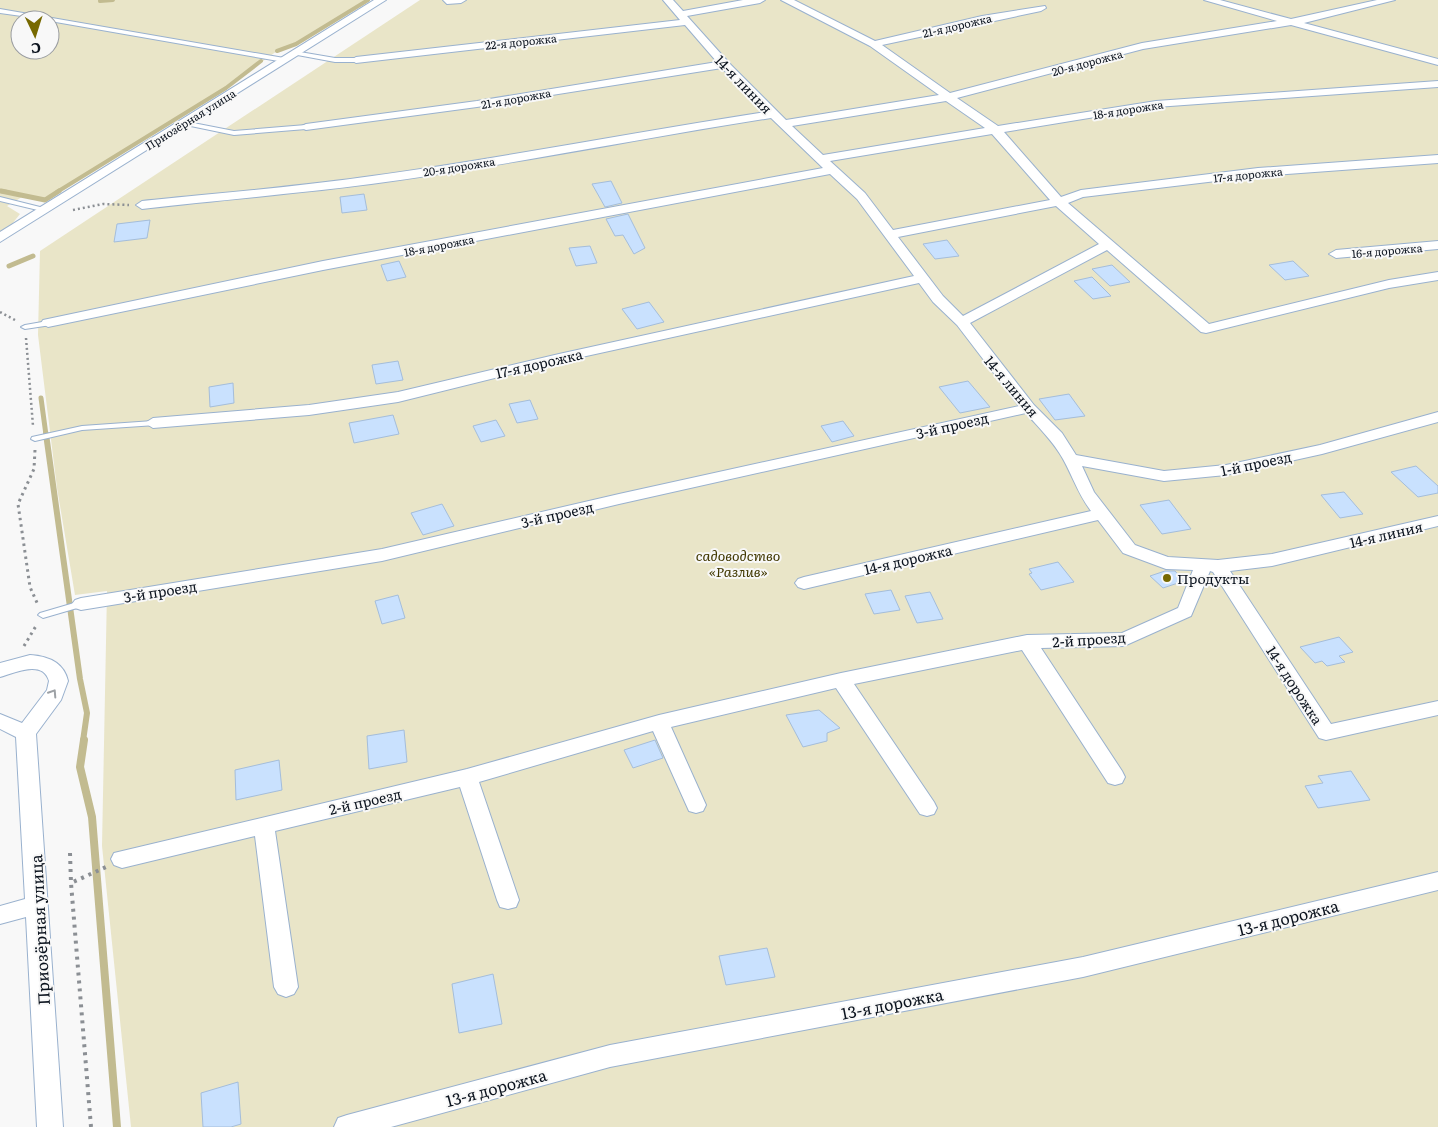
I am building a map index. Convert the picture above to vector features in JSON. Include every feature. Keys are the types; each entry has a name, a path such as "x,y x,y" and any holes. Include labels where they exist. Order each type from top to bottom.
{"street":[{"name":"Приозёрная улица","path":"0,238 381,0"},
{"path":"446,1 461,0"},
{"name":"14-я линия","path":"668,0 724,64 778,119 860,196 891,234 938,299 962,322 1029,408 1056,436 1071,459 1086,493 1100,514 1129,549 1166,563 1211,566 1272,560 1438,522"},
{"name":"22-я дорожка","path":"356,60 684,18 760,0"},
{"path":"790,2 811,0"},
{"path":"1209,0 1437,61"},
{"name":"20-я дорожка","path":"142,205 371,180 590,146 664,131 778,119 948,96 1142,46 1293,22 1390,0"},
{"path":"790,2 874,44 995,130 1059,202 1206,329 1389,284 1438,276"},
{"name":"21-я дорожка","path":"874,44 982,19 1041,8"},
{"name":"21-я дорожка","path":"306,127 477,104 724,64"},
{"name":"18-я дорожка","path":"820,159 1156,104 1438,84"},
{"name":"17-я дорожка","path":"891,234 1059,202 1081,194 1258,172 1438,159"},
{"name":"18-я дорожка","path":"48,323 174,295 716,194 832,170"},
{"path":"962,322 1109,244"},
{"name":"16-я дорожка","path":"1336,254 1438,245"},
{"name":"17-я дорожка","path":"153,423 309,410 398,397 559,358 922,278"},
{"name":"3-й проезд","path":"81,604 382,555 619,499 1029,408"},
{"name":"1-й проезд","path":"1071,459 1164,476 1226,470 1322,449 1438,417"},
{"name":"14-я дорожка","path":"804,583 1100,514"},
{"name":"14-я дорожка","path":"1211,566 1326,733 1438,708"},
{"name":"2-й проезд","path":"122,859 467,777 659,722 841,680 1027,642 1124,639 1185,612 1211,566"},
{"name":"2-й проезд","path":"1027,642 1115,777"},
{"path":"0,721 26,733 58,688 58,678 54,669 42,663 28,662 6,667"},
{"path":"841,680 927,808"},
{"path":"659,722 696,805"},
{"name":"Приозёрная улица","path":"26,733 50,1127"},
{"path":"467,777 508,900"},
{"path":"264,825 286,987"},
{"name":"13-я дорожка","path":"346,1127 610,1056 1083,967 1438,881"},
{"path":"0,915 37,905"}],"lane":[{"path":"0,11 289,57 356,60"},
{"path":"183,124 234,134 306,127"},
{"path":"0,199 46,210"},
{"path":"25,327 48,323"},
{"path":"38,439 82,428 153,423"},
{"path":"43,615 81,604"}],"path":[{"path":"66,211 103,204 142,205"},
{"path":"0,312 25,327 38,439 34,469 18,504 30,587 43,615 6,667"},
{"path":"70,853 91,1127"},
{"path":"71,883 103,869"}],"green space":[{"path":"0,0 368,0 296,44 277,51 226,88 45,200 22,197 7,206 20,214 12,224 0,232"},
{"name":"садоводство «Разлив»","path":"420,0 1438,0 1438,1127 131,1127 102,846 107,591 75,595 57,488 38,335 40,251"}],"building":[{"path":"611,181 622,203 605,207 592,184"},
{"path":"364,194 367,210 342,213 340,197"},
{"path":"628,214 645,248 634,254 623,235 615,236 606,219"},
{"path":"150,220 147,238 114,242 117,224"},
{"path":"947,240 959,256 935,259 923,244"},
{"path":"590,246 597,263 576,266 569,248"},
{"path":"399,261 406,277 387,281 381,265"},
{"path":"1293,261 1309,276 1285,280 1269,265"},
{"path":"1112,265 1130,282 1110,286 1092,269"},
{"path":"1092,277 1111,296 1093,299 1074,281"},
{"path":"649,302 664,322 637,329 622,309"},
{"path":"398,361 403,380 376,384 372,365"},
{"path":"968,381 990,407 960,413 939,387"},
{"path":"233,383 234,403 210,407 209,387"},
{"path":"1069,394 1085,416 1055,420 1039,399"},
{"path":"530,400 538,419 517,423 509,404"},
{"path":"393,415 399,434 354,443 349,423"},
{"path":"496,420 505,436 481,442 473,426"},
{"path":"843,421 854,436 832,442 821,426"},
{"path":"1416,466 1438,486 1438,493 1418,497 1391,472"},
{"path":"1344,492 1363,514 1340,518 1321,495"},
{"path":"1169,500 1191,529 1162,534 1140,505"},
{"path":"442,504 454,526 423,535 411,513"},
{"path":"1058,562 1074,582 1041,590 1029,574 1032,573 1029,569"},
{"name":"Продукты","path":"1165,571 1175,571 1184,581 1163,588 1150,576"},
{"path":"891,590 900,610 874,614 865,594"},
{"path":"930,592 943,619 917,623 905,596"},
{"path":"398,595 405,618 382,624 375,601"},
{"path":"1339,637 1353,652 1339,656 1345,662 1327,666 1322,661 1315,663 1300,647"},
{"path":"819,710 840,728 827,733 827,741 803,747 786,715"},
{"path":"404,730 407,762 369,769 367,736"},
{"path":"655,740 663,758 633,768 624,750"},
{"path":"279,760 282,790 236,800 235,770"},
{"path":"1351,771 1370,800 1318,808 1305,786 1323,783 1318,776"},
{"path":"767,948 775,977 726,985 719,956"},
{"path":"493,974 502,1024 459,1033 452,984"},
{"path":"238,1082 241,1124 231,1127 203,1127 201,1093"}],"waterway":[{"path":"100,1 113,0"},
{"path":"277,51 296,44 368,0"},
{"path":"57,192 226,88 261,61"},
{"path":"3,191 45,200 59,191"},
{"path":"9,266 33,256"},
{"path":"41,398 46,435"},
{"path":"46,434 80,679 87,713 83,741"},
{"path":"84,740 80,767 92,817 117,1127"}],"place":[{"name":"Продукты","path":"1167,578"}]}
